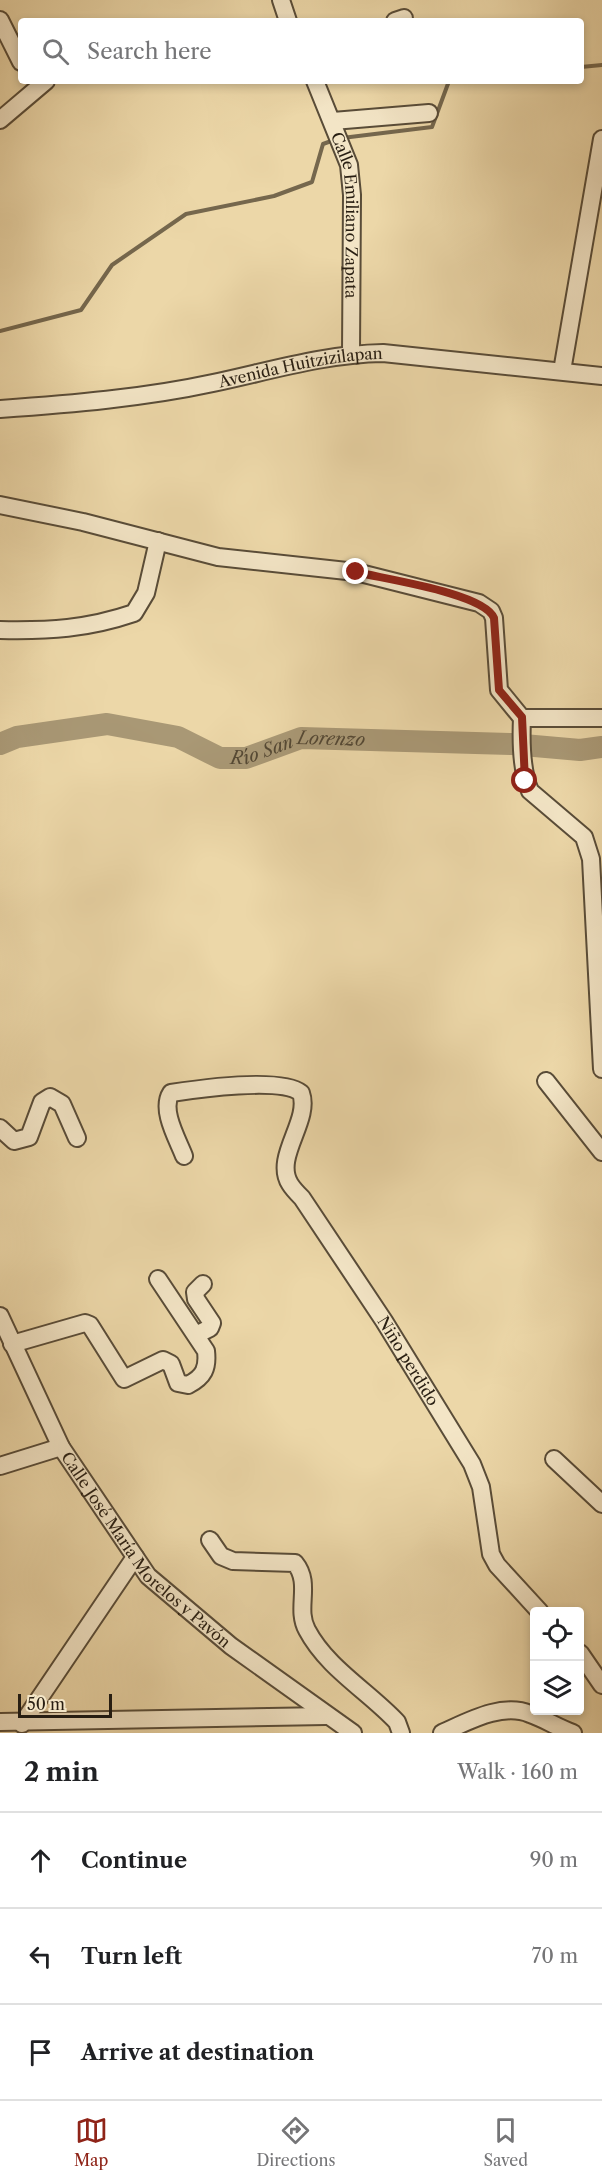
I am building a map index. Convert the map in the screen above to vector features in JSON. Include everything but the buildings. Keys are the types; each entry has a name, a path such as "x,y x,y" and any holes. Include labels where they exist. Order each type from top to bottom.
{"street":[{"path":"281,0 287,18"},
{"path":"0,20 18,56"},
{"path":"0,120 37,84"},
{"name":"Calle Emiliano Zapata","path":"316,84 349,165 352,195 351,353"},
{"path":"334,126 429,113"},
{"path":"562,371 602,139"},
{"name":"Avenida Huitzizilapan","path":"0,409 155,393 212,384 318,358 351,353 383,353 602,376"},
{"path":"0,505 218,557 356,572 479,603 491,610 494,618 499,690 522,724 525,781 530,791 584,837 591,859 602,1069"},
{"path":"0,630 58,631 104,623 134,613 146,593 158,541"},
{"path":"522,724 602,718"},
{"path":"546,1081 602,1152"},
{"name":"Niño perdido","path":"184,1156 168,1112 166,1102 171,1093 251,1085 289,1087 301,1093 301,1109 288,1157 286,1173 289,1183 302,1198 384,1321 466,1454 481,1487 491,1554 497,1565 536,1607"},
{"path":"0,1128 14,1141 29,1137 42,1102 50,1097 62,1104 77,1138"},
{"path":"12,1344 85,1323 90,1325 123,1379 163,1360 171,1364 178,1383 184,1385 204,1374 208,1364 206,1351 159,1279"},
{"path":"196,1335 210,1328 212,1323 196,1299 195,1292 203,1284"},
{"name":"Calle José María Morelos y Pavón","path":"0,1316 61,1447 148,1576 231,1646 326,1716 353,1733"},
{"path":"0,1466 61,1447"},
{"path":"554,1459 602,1504"},
{"path":"210,1540 221,1556 233,1561 295,1563 302,1572 303,1620 306,1629 334,1665 397,1722 401,1733"},
{"path":"22,1724 135,1557"},
{"path":"584,1660 602,1685"},
{"path":"442,1733 488,1714 517,1711 531,1714 573,1733"},
{"path":"0,1722 22,1724 326,1716"}],"waterway":[{"path":"584,67 602,65"},
{"path":"342,138 432,127 448,84"},
{"path":"0,331 81,310 112,265 186,214 274,196 312,182 323,144 334,140"},
{"name":"Río San Lorenzo","path":"0,744 17,737 107,724 178,737 220,758 246,758 301,738 512,744 580,750 602,747"}],"route":[{"path":"356,572 444,592 479,603 491,610 494,618 499,690 522,717 525,781"}]}
